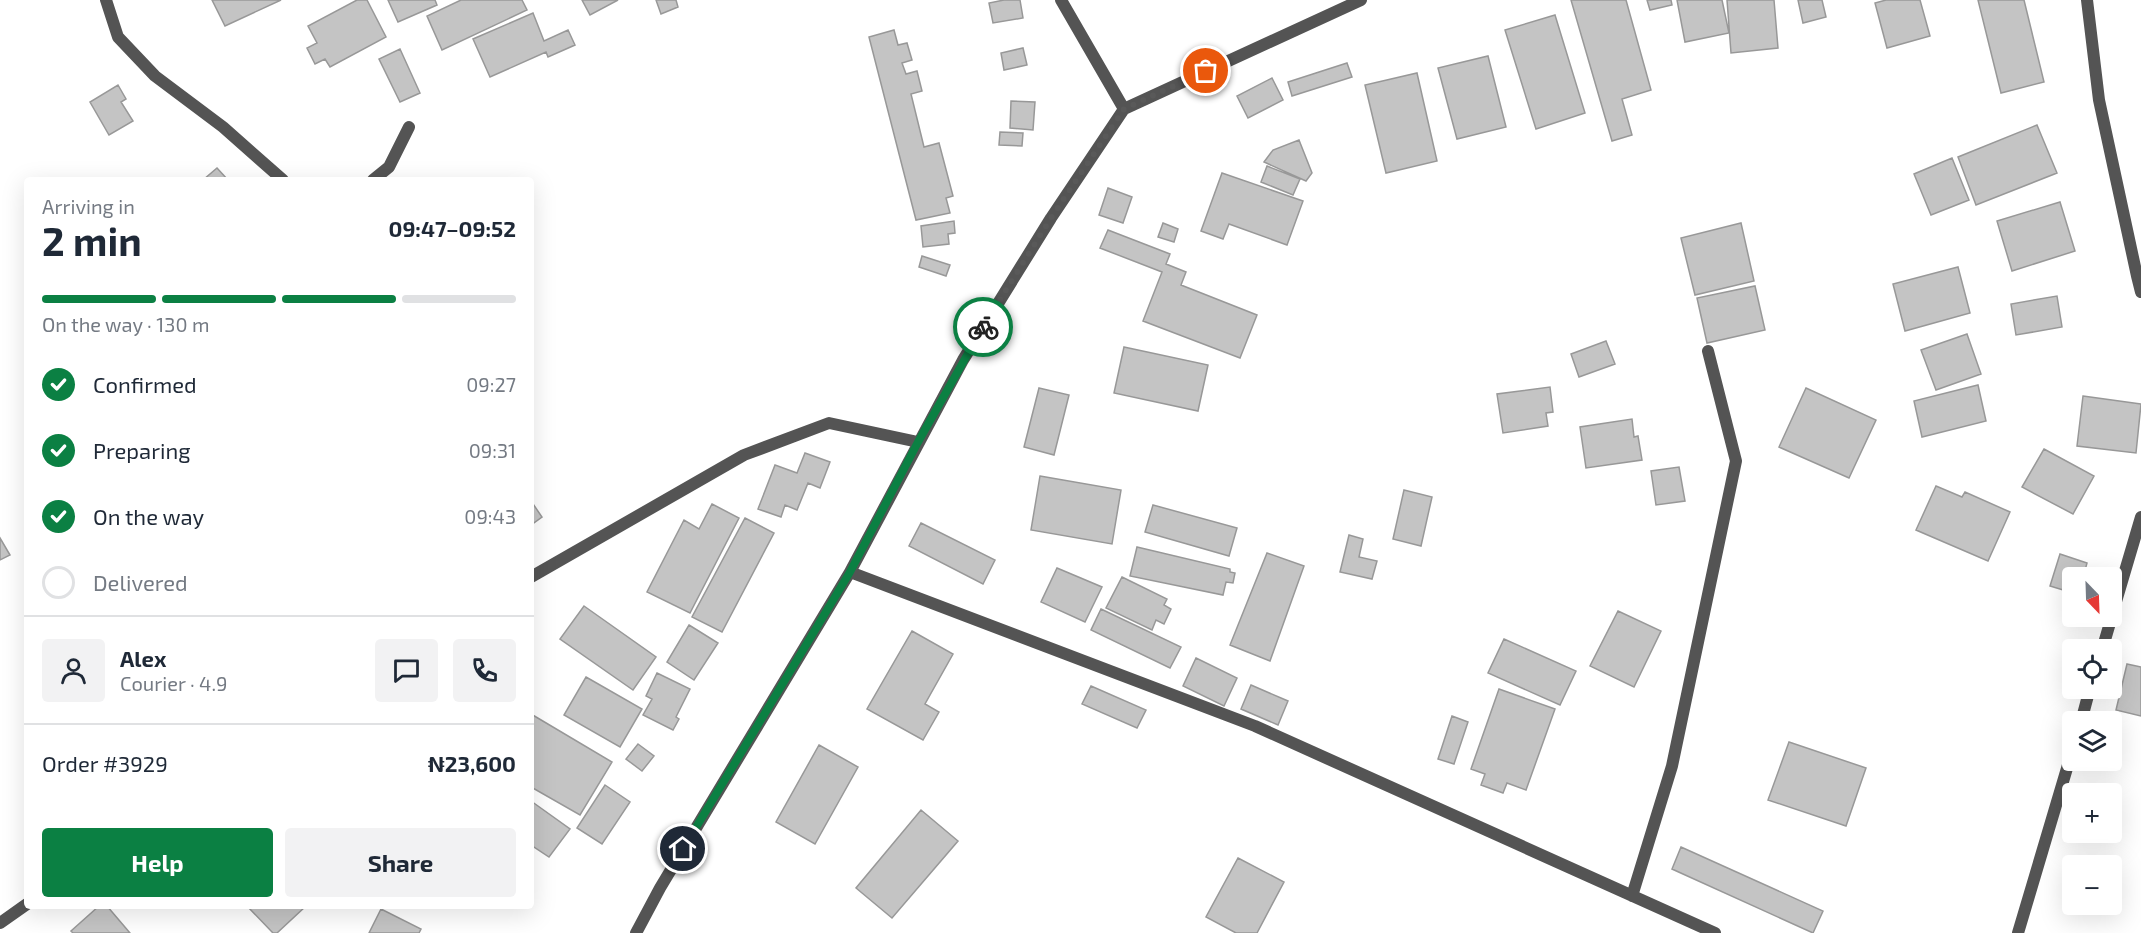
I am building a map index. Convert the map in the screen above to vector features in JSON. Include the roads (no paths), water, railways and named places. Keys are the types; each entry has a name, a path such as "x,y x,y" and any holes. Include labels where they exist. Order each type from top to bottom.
{"street":[{"path":"105,0 118,37 155,76 223,127 280,177"},
{"path":"1061,0 1124,109"},
{"path":"636,933 660,888 850,572 963,360 1051,218 1124,109 1361,0"},
{"path":"2087,0 2099,100 2141,292"},
{"path":"376,177 388,167 408,127"},
{"path":"1632,896 1672,766 1736,461 1708,351"},
{"path":"534,575 744,455 829,423 918,442"},
{"path":"2122,582 2141,517"},
{"path":"850,572 1255,726 1715,933"},
{"path":"2018,933 2066,771"},
{"path":"0,923 24,906"}]}
